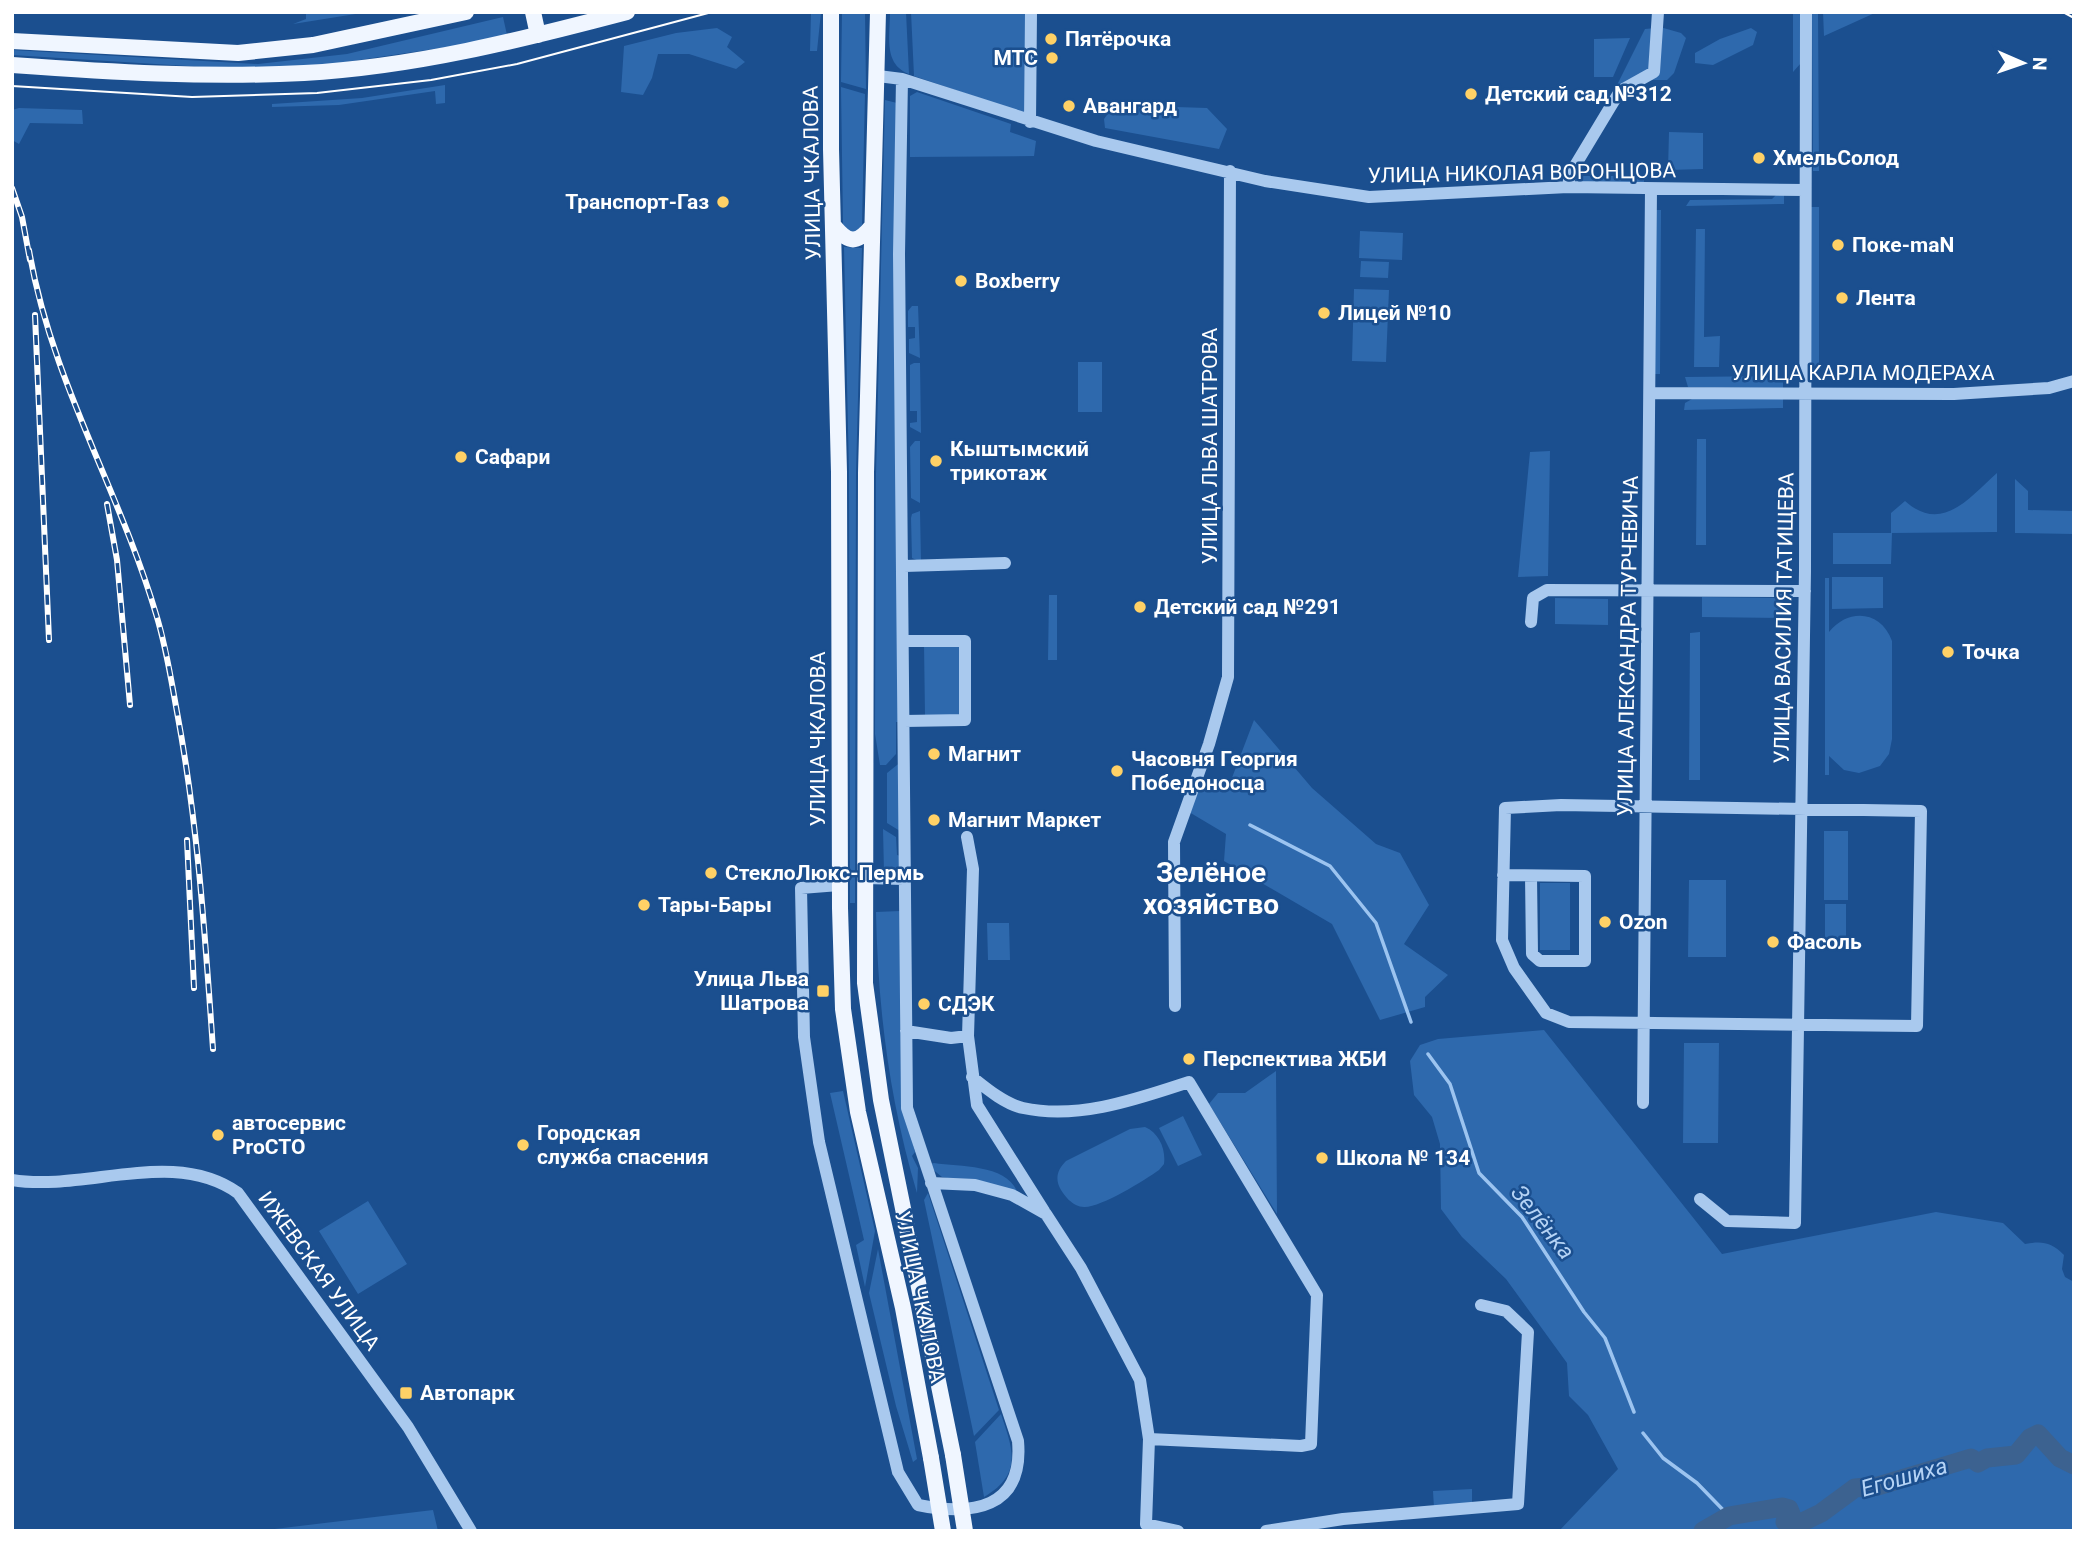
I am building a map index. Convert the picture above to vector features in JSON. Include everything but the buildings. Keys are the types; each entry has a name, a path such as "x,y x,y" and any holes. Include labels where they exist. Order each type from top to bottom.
{"main road":[{"path":"12,41 238,53 313,45 466,12"},
{"path":"533,12 538,36"},
{"path":"12,65 175,75 306,73 460,54 627,12"},
{"name":"УЛИЦА ЧКАЛОВА","path":"831,12 839,472 839,885 843,1009 859,1112 903,1308 943,1531"},
{"name":"УЛИЦА ЧКАЛОВА","path":"878,12 866,473 864,984 869,1031 953,1455 965,1531"},
{"path":"834,226 844,238 853,242 861,239 872,226"}],"street":[{"path":"1030,122 1031,12"},
{"path":"1568,187 1570,174 1620,92 1654,72 1658,12"},
{"name":"УЛИЦА ВАСИЛИЯ ТАТИЩЕВА","path":"1700,1199 1727,1221 1795,1223 1805,591 1806,12"},
{"name":"УЛИЦА НИКОЛАЯ ВОРОНЦОВА","path":"878,76 902,79 1096,141 1265,181 1368,197 1568,187 1805,190"},
{"path":"839,885 801,888 804,1037 819,1142 898,1472 918,1505 949,1511 986,1505 1006,1491 1018,1476 1018,1441 906,1108 904,566 899,254 902,79"},
{"name":"УЛИЦА ЛЬВА ШАТРОВА","path":"1175,1006 1174,842 1209,744 1228,677 1230,171"},
{"name":"УЛИЦА АЛЕКСАНДРА ТУРЧЕВИЧА","path":"1643,1103 1651,189"},
{"name":"УЛИЦА КАРЛА МОДЕРАХА","path":"1650,393 2024,391 2074,381"},
{"path":"904,566 1005,563"},
{"path":"1531,622 1533,598 1547,590 1648,588 1805,591"},
{"path":"904,641 965,641 965,720 904,721"},
{"path":"1505,807 1801,809 1921,811 1917,1026 1569,1022 1546,1013 1507,956 1502,940 1505,807"},
{"path":"967,837 973,869 968,1036 977,1105 1046,1214"},
{"path":"1503,875 1585,876 1585,961 1540,961 1532,954 1531,876"},
{"path":"865,878 904,879"},
{"path":"906,1031 951,1038 968,1036"},
{"path":"972,1077 995,1094 1022,1108 1047,1109 1100,1109 1189,1082 1317,1294 1311,1444 1301,1446 1149,1439"},
{"name":"ИЖЕВСКАЯ УЛИЦА","path":"12,1180 47,1182 176,1171 210,1177 238,1193 408,1427 471,1531"},
{"name":"УЛИЦА ЧКАЛОВА","path":"931,1184 975,1185 1012,1195 1046,1214 1081,1268 1140,1380 1149,1439 1146,1524 1178,1531"},
{"path":"1266,1531 1343,1519 1518,1504 1528,1332 1506,1311 1481,1305"}],"shaded area":[{"path":"306,12 368,12 293,24 306,19"},
{"path":"811,12 821,12 817,51 810,51"},
{"path":"842,12 865,12 866,89 841,82"},
{"path":"890,12 906,12 909,74 895,63 892,56 889,40"},
{"path":"911,12 1029,12 1026,114 914,76"},
{"path":"1793,12 1802,12 1801,63 1793,72"},
{"path":"1812,12 1818,12 1819,171 1813,171"},
{"path":"1823,12 1877,12 1824,36"},
{"path":"503,17 507,35 468,44 332,64 235,69 12,55 12,50 258,64 347,54"},
{"path":"1660,27 1681,33 1686,38 1674,73 1667,80 1649,80"},
{"path":"717,28 732,37 727,47 745,62 736,69 689,54 658,54 652,78 643,95 621,92 624,46 676,33"},
{"path":"1656,28 1650,70 1616,87 1645,29"},
{"path":"1751,28 1757,32 1753,45 1713,65 1695,63 1695,53 1720,39"},
{"path":"1630,38 1613,77 1594,77 1594,39"},
{"path":"445,85 445,103 436,104 435,91 339,105 272,107 272,104 362,98"},
{"path":"841,87 865,94 862,225 858,232 849,232 843,225"},
{"path":"917,92 1011,124 1010,132 1036,141 1034,156 910,157 910,96"},
{"path":"885,100 897,103 901,722 896,722 896,754 886,765 880,765 875,734 876,474"},
{"path":"1114,105 1207,108 1227,129 1219,149 1105,128 1104,119"},
{"path":"12,110 82,110 83,124 30,123 19,144 12,140"},
{"path":"1669,132 1703,133 1703,169 1668,170"},
{"path":"1575,176 1644,176 1644,185 1577,182"},
{"path":"1777,194 1784,195 1784,204 1686,206 1690,200 1772,199"},
{"path":"1810,207 1819,207 1819,372 1810,372"},
{"path":"1654,210 1661,210 1660,374 1653,374"},
{"path":"1696,229 1705,229 1704,337 1720,336 1719,367 1694,367"},
{"path":"1360,231 1403,233 1402,260 1359,258"},
{"path":"844,247 862,248 856,473 855,903 850,903 849,473"},
{"path":"1361,261 1389,262 1388,278 1360,277"},
{"path":"1354,289 1389,290 1386,362 1352,361"},
{"path":"912,306 918,306 920,358 909,353 909,339 915,338 915,327 908,327 908,311"},
{"path":"1078,362 1102,362 1102,412 1078,412"},
{"path":"920,363 921,433 910,427 910,423 917,422 917,411 910,411 910,365"},
{"path":"1783,376 1783,388 1688,387 1685,377"},
{"path":"1783,398 1783,408 1684,410 1685,403 1692,399"},
{"path":"1697,439 1706,439 1706,545 1696,545"},
{"path":"915,441 920,441 920,503 911,498 910,447"},
{"path":"1550,451 1548,576 1518,577 1530,452"},
{"path":"1997,473 1997,532 1892,533 1891,564 1833,564 1833,533 1891,533 1891,513 1905,501 1918,510 1931,514 1943,513 1965,502"},
{"path":"2015,479 2028,491 2028,510 2074,511 2074,534 2015,533"},
{"path":"920,511 921,562 912,558 911,518 912,514"},
{"path":"1832,577 1883,577 1883,608 1832,609"},
{"path":"1825,578 1829,578 1829,632 1845,619 1864,616 1880,623 1892,641 1892,739 1889,754 1880,766 1859,773 1844,770 1829,756 1829,775 1825,775"},
{"path":"1049,595 1057,595 1057,660 1048,660"},
{"path":"1702,597 1780,598 1780,618 1702,617"},
{"path":"1555,598 1608,599 1608,625 1555,624"},
{"path":"1700,632 1700,780 1689,780 1690,633"},
{"path":"924,644 962,644 963,716 925,716"},
{"path":"1254,720 1312,788 1376,844 1400,853 1429,905 1404,944 1448,975 1425,997 1425,1007 1380,1020 1332,924 1224,861 1226,834 1189,812 1204,779 1230,783"},
{"path":"902,761 900,831 887,823 887,773"},
{"path":"883,829 896,837 897,855 901,856 899,868 894,873 884,872"},
{"path":"1824,831 1848,831 1848,900 1824,900"},
{"path":"1689,880 1726,880 1726,957 1688,957"},
{"path":"1540,883 1570,883 1570,950 1540,950"},
{"path":"1825,904 1846,904 1846,947 1825,947"},
{"path":"900,911 901,1095 915,1152 912,1156 918,1168 917,1193 892,1088 879,984 876,912"},
{"path":"987,923 1009,923 1010,960 988,960"},
{"path":"1544,1030 1722,1254 1936,1212 2003,1223 2025,1244 2046,1244 2055,1247 2064,1255 2062,1269 2065,1277 2074,1282 2074,1531 1559,1531 1618,1469 1588,1415 1569,1396 1567,1363 1506,1279 1462,1237 1441,1209 1440,1144 1432,1117 1414,1095 1410,1061 1420,1045 1438,1039"},
{"path":"1684,1043 1719,1043 1718,1143 1683,1143"},
{"path":"1276,1071 1277,1214 1209,1104 1218,1093 1245,1093"},
{"path":"843,1091 875,1231 865,1287 856,1245 864,1240 830,1093"},
{"path":"1183,1116 1202,1155 1178,1166 1159,1128"},
{"path":"1145,1127 1158,1137 1163,1147 1164,1164 1159,1170 1122,1193 1091,1206 1080,1206 1066,1197 1057,1179 1066,1161 1130,1129"},
{"path":"930,1164 992,1171 1011,1182 1017,1191 942,1177 931,1168"},
{"path":"928,1193 999,1410 974,1436 924,1200"},
{"path":"368,1201 407,1264 358,1294 319,1231"},
{"path":"878,1249 917,1459 913,1462 896,1406 869,1293"},
{"path":"1001,1414 1011,1450 1010,1470 1005,1479 984,1497 975,1442"},
{"path":"1472,1489 1472,1505 1434,1508 1433,1491"},
{"path":"433,1510 438,1531 258,1531"}],"waterway":[{"name":"Зелёнка","path":"1250,825 1330,866 1376,923 1411,1022"},
{"name":"Зелёнка","path":"1428,1054 1450,1084 1479,1173 1522,1217 1584,1312 1605,1338 1634,1412"},
{"name":"Зелёнка","path":"1643,1433 1663,1458 1697,1483 1729,1516"},
{"name":"Егошиха","path":"1703,1531 1729,1516 1782,1507 1789,1509 1791,1514 1785,1522 1792,1527 1821,1513 1855,1488 1878,1486 1971,1458 1978,1463 1987,1458 2016,1455 2030,1438 2038,1434 2060,1458 2074,1465"}],"tram line":[{"path":"12,86 192,97 317,93 431,80 517,64 712,12"},
{"path":"2063,12 2074,18"}],"railway":[{"path":"12,188 22,217 30,260"},
{"path":"29,250 39,298 53,344 141,568 163,638 190,796 200,880 213,1049"},
{"path":"35,315 49,640"},
{"path":"107,504 117,560 130,705"},
{"path":"187,840 194,988"}],"place":[{"name":"Пятёрочка","path":"1051,39"},
{"name":"МТС","path":"1052,58"},
{"name":"Детский сад №312","path":"1471,94"},
{"name":"Авангард","path":"1069,106"},
{"name":"ХмельСолод","path":"1759,158"},
{"name":"Транспорт-Газ","path":"723,202"},
{"name":"Поке-maN","path":"1838,245"},
{"name":"Boxberry","path":"961,281"},
{"name":"Лента","path":"1842,298"},
{"name":"Лицей №10","path":"1324,313"},
{"name":"Сафари","path":"461,457"},
{"name":"Кыштымский трикотаж","path":"936,461"},
{"name":"Детский сад №291","path":"1140,607"},
{"name":"Точка","path":"1948,652"},
{"name":"Магнит","path":"934,754"},
{"name":"Часовня Георгия Победоносца","path":"1117,771"},
{"name":"Магнит Маркет","path":"934,820"},
{"name":"СтеклоЛюкс-Пермь","path":"711,873"},
{"name":"Тары-Бары","path":"644,905"},
{"name":"Ozon","path":"1605,922"},
{"name":"Фасоль","path":"1773,942"},
{"name":"Улица Льва Шатрова","path":"823,991"},
{"name":"СДЭК","path":"924,1004"},
{"name":"Перспектива ЖБИ","path":"1189,1059"},
{"name":"автосервис ProСТО","path":"218,1135"},
{"name":"Городская служба спасения","path":"523,1145"},
{"name":"Школа № 134","path":"1322,1158"},
{"name":"Автопарк","path":"406,1393"}],"district":[{"name":"Зелёное хозяйство","path":"1211,888"}]}
